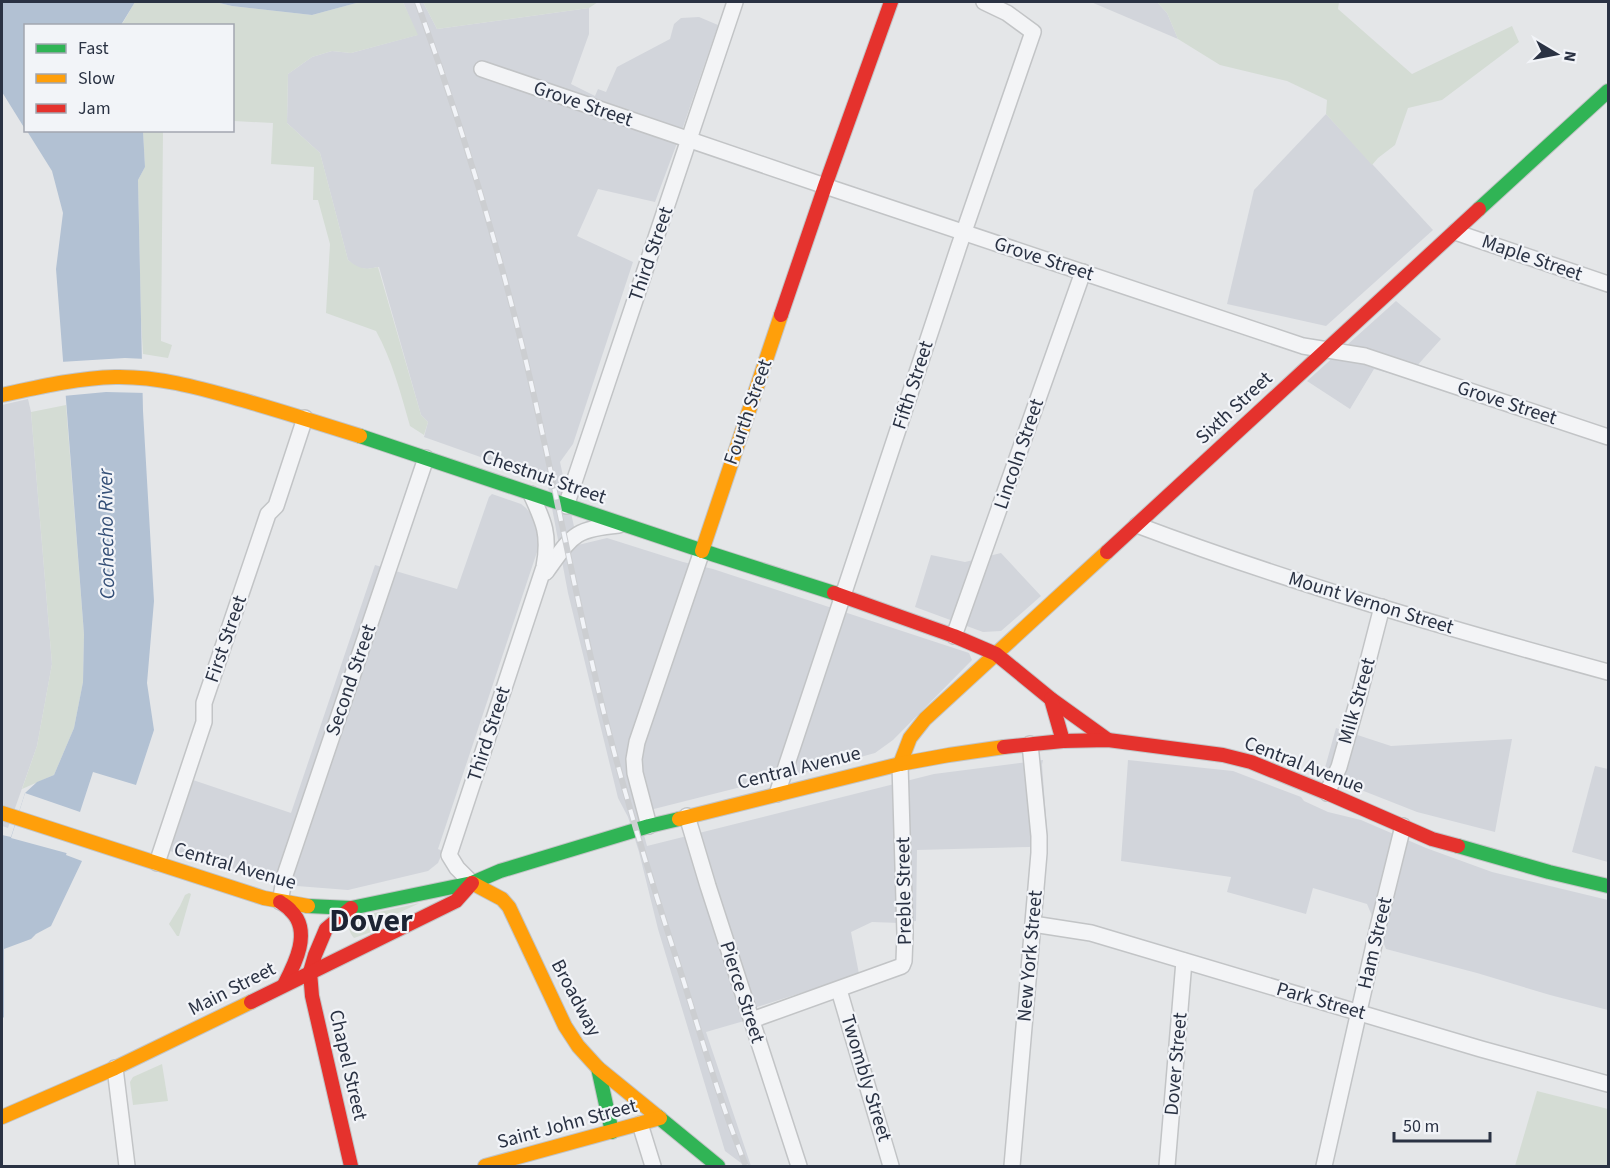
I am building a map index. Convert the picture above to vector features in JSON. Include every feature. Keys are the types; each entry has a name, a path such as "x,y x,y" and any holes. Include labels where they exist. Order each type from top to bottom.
{"main road":[{"name":"Fourth Street","path":"702,551 825,186 891,2"},
{"name":"Sixth Street","path":"900,764 910,738 925,719 1608,91"},
{"name":"Chestnut Street","path":"2,395 56,383 96,378 156,379 194,386 305,418 843,596 954,636 996,654 1051,699 1108,740"},
{"path":"1051,699 1063,741"},
{"name":"Central Avenue","path":"2,813 280,902 340,909 472,883 522,864 649,826 900,764 1030,744 1108,740 1223,755 1261,766 1432,838 1549,872 1608,886"},
{"name":"Main Street","path":"2,1117 115,1068 310,972 348,942 456,901 472,883"},
{"name":"Broadway","path":"472,883 502,899 509,907 565,1026 578,1046 598,1068 718,1167"},
{"path":"280,902 293,912 299,924 301,938 296,960 284,985"},
{"path":"310,972 326,928 351,908"},
{"path":"336,920 348,942"},
{"name":"Chapel Street","path":"310,972 312,996 351,1167"},
{"path":"598,1068 612,1132"},
{"name":"Saint John Street","path":"485,1167 532,1161 612,1132 660,1118"}],"street":[{"name":"Third Street","path":"566,506 735,2"},
{"name":"Fifth Street","path":"777,794 1033,32 1007,13 984,2"},
{"name":"Grove Street","path":"482,69 1303,346 1365,356 1608,437"},
{"name":"Maple Street","path":"1455,232 1608,284"},
{"name":"Lincoln Street","path":"954,636 1083,272"},
{"name":"First Street","path":"157,863 204,722 204,703 268,514 276,506 305,418"},
{"name":"Second Street","path":"280,902 285,875 426,458"},
{"name":"Third Street","path":"472,883 457,868 449,855 541,580 547,554 544,522 531,494"},
{"name":"Third Street","path":"541,580 573,537 595,527 626,525"},
{"name":"Mount Vernon Street","path":"1137,525 1262,569 1382,607 1608,672"},
{"name":"Fourth Street","path":"649,826 635,772 634,759 643,720 702,551"},
{"name":"Milk Street","path":"1327,793 1339,767 1382,607"},
{"name":"New York Street","path":"1011,1167 1039,836 1030,744"},
{"name":"Preble Street","path":"752,1020 902,966 905,934 900,764"},
{"name":"Pierce Street","path":"687,816 799,1167"},
{"name":"Ham Street","path":"1324,1167 1403,826"},
{"name":"Park Street","path":"1033,924 1091,933 1481,1049 1608,1084"},
{"name":"Dover Street","path":"1167,1167 1184,960"},
{"name":"Twombly Street","path":"839,990 891,1167"},
{"path":"115,1068 127,1163"},
{"path":"640,1124 653,1167"}],"shaded area":[{"path":"135,2 215,2 312,15 360,2 403,2 418,35 351,53 332,51 312,57 288,74 287,123 320,153 348,260 362,268 378,267 421,415 428,422 424,435 410,426 400,390 376,331 326,313 330,244 318,200 313,200 314,167 271,164 273,123 234,121 234,24 122,24"},
{"path":"403,2 423,2 437,29 589,8 589,34 571,84 595,96 598,89 606,92 617,67 670,39 674,24 681,18 699,17 718,25 655,202 598,189 577,236 633,262 573,444 560,462 578,545 607,538 713,569 969,653 972,660 893,740 875,753 638,813 647,846 934,774 1043,760 1048,844 1029,847 917,850 916,921 872,922 851,932 859,974 757,1007 744,1021 706,1032 751,1166 745,1166 725,1151 658,929 639,852 628,817 618,798 568,593 546,476 537,477 424,437 428,422 421,415 379,267 357,268 348,260 320,153 287,123 288,74 312,57 332,51 351,53 417,35"},
{"path":"423,2 598,2 589,8 437,29"},
{"path":"1091,2 1157,2 1167,13 1178,39"},
{"path":"1157,2 1339,2 1338,9 1412,74 1512,26 1519,42 1442,100 1408,108 1395,145 1372,165 1326,114 1327,100 1287,81 1220,65 1178,39 1167,13"},
{"path":"1326,114 1433,230 1326,326 1227,304 1254,190"},
{"path":"143,132 163,132 161,341 172,345 168,358 143,354 138,180 145,167"},
{"path":"1396,301 1441,339 1406,378 1374,369 1350,409 1307,381"},
{"path":"28,399 31,412 52,664 37,746 8,828 2,826 2,405"},
{"path":"66,405 84,634 83,682 74,728 54,775 22,789 37,746 52,664 31,412"},
{"path":"492,494 526,508 538,526 540,541 438,849 443,851 438,863 428,871 348,890 297,886 170,851 193,780 291,813 375,565 457,589"},
{"path":"1001,553 1041,596 1001,631 983,632 915,607 931,555 965,562"},
{"path":"1336,728 1391,746 1512,739 1495,832 1417,812 1323,775"},
{"path":"1128,760 1233,771 1301,797 1304,801 1328,812 1361,820 1426,848 1492,872 1608,900 1608,1010 1386,949 1367,904 1313,888 1306,914 1227,892 1231,877 1121,861"},
{"path":"1595,766 1608,769 1608,862 1572,852"},
{"path":"191,894 179,936 177,936 169,924 185,895"},
{"path":"420,903 383,920 377,930 354,938 350,931 352,918"},
{"path":"162,1064 168,1101 133,1105 130,1082 133,1077"},
{"path":"1537,1091 1608,1109 1608,1166 1515,1166"}],"water":[{"path":"2,2 135,2 122,24 24,24 24,127 2,92"},
{"path":"215,2 360,2 312,15"},
{"name":"Cochecho River","path":"28,132 143,132 145,167 138,180 143,411 154,601 147,683 154,730 136,785 93,772 66,855 82,861 51,926 31,939 4,949 4,1017 2,1019 2,835 11,837 25,793 37,782 54,775 74,728 83,682 84,634 56,269 63,213 52,171"}],"pier":[{"path":"146,359 146,393 106,392 63,396 60,362"},
{"path":"25,793 83,813 70,854 11,838"}],"railway":[{"path":"417,2 461,129 511,302 533,392 595,678 624,788 712,1072 746,1166"}],"traffic: fast":[{"path":"1479,209 1608,91"},
{"path":"360,436 834,593"},
{"path":"308,906 351,908 472,883 500,871 679,819"},
{"path":"1458,846 1608,886"},
{"path":"598,1068 612,1132"},
{"path":"657,1116 718,1166"}],"traffic: slow":[{"path":"702,551 781,315"},
{"path":"2,395 58,383 132,377 181,384 214,392 360,436"},
{"path":"900,764 910,738 925,719 1107,552"},
{"path":"679,819 900,764 1004,747"},
{"path":"2,813 264,898 308,906"},
{"path":"472,883 502,899 509,907 565,1026 578,1046 598,1068 657,1116"},
{"path":"2,1117 115,1068 251,1002"},
{"path":"485,1166 660,1118"}],"traffic: jam":[{"path":"781,315 891,2"},
{"path":"1107,552 1479,209"},
{"path":"834,593 954,636 996,654 1051,699 1108,740"},
{"path":"1051,699 1063,741"},
{"path":"1004,747 1063,741 1108,740 1223,755 1251,762 1432,839 1458,846"},
{"path":"251,1002 456,901 472,883"},
{"path":"280,902 289,908 297,919 301,938 297,958 284,985"},
{"path":"351,908 326,929 310,972 312,996 351,1166"}],"district":[{"name":"Dover","path":"371,921"}]}
